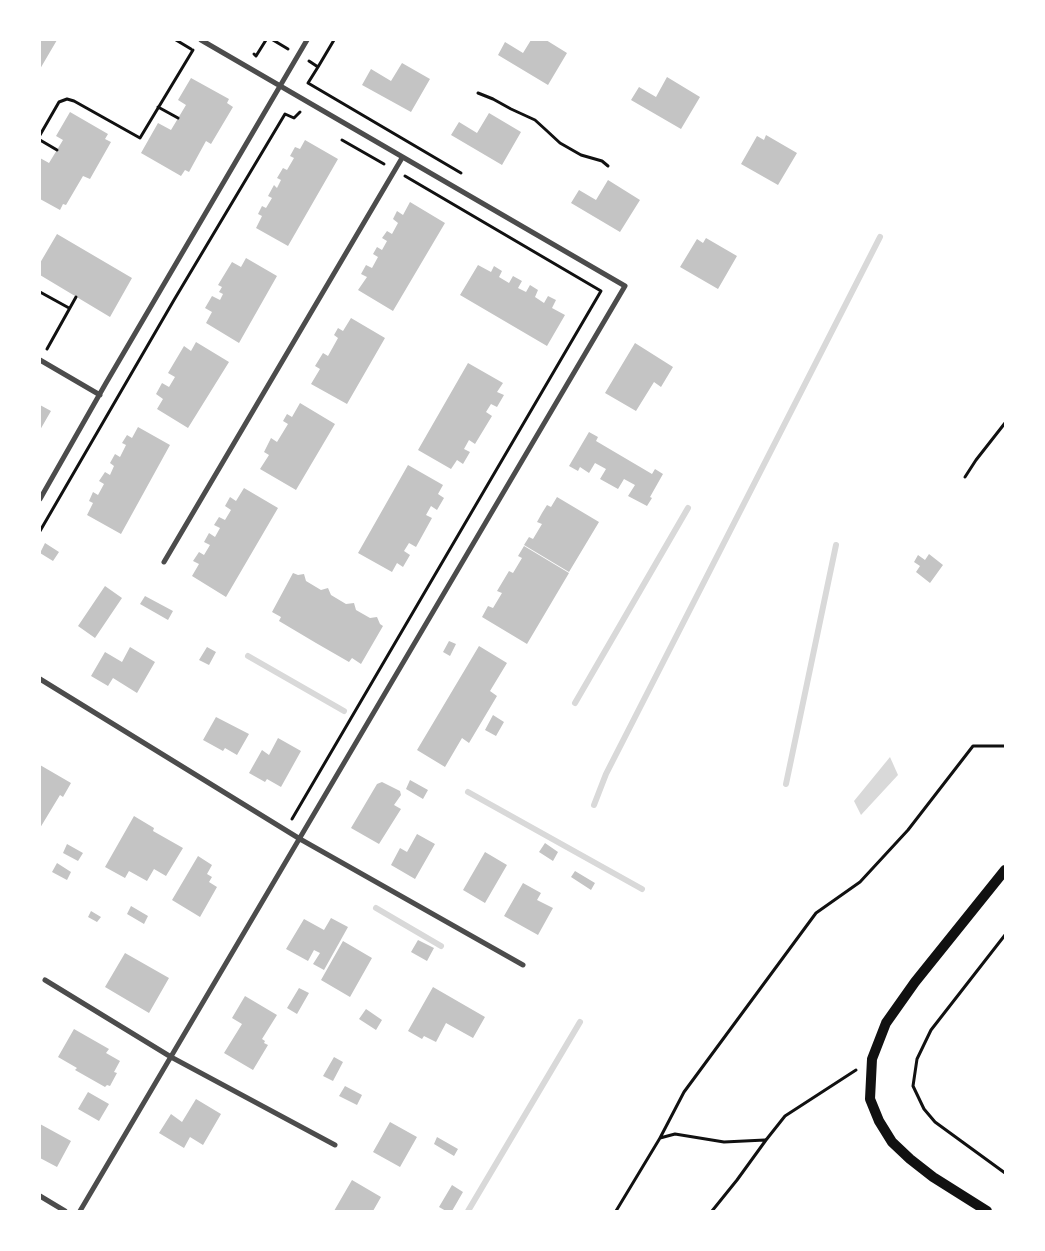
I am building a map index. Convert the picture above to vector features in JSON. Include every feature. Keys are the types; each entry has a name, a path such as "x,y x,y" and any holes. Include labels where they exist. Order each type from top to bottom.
{"main road":[{"path":"987,1211 933,1177 892,1142 879,1121 870,1099 872,1059 886,1023 915,982 1005,870"}],"street":[{"path":"80,1211 625,286 201,40"},
{"path":"40,499 307,40"},
{"path":"164,562 402,158"},
{"path":"40,360 100,394"},
{"path":"40,679 300,839 523,965"},
{"path":"45,980 172,1057 334,1145"},
{"path":"40,1196 65,1211"}],"path":[{"path":"249,52 256,56 266,40"},
{"path":"273,40 292,51"},
{"path":"334,40 308,83 462,174"},
{"path":"40,134 59,102 67,99 74,101 140,138 192,50"},
{"path":"305,59 318,67"},
{"path":"478,93 535,120 560,144 581,155 602,161 608,166"},
{"path":"158,107 178,118"},
{"path":"40,531 285,114 294,118 299,114 304,118"},
{"path":"286,830 601,291 340,138"},
{"path":"40,140 57,150"},
{"path":"40,292 69,308"},
{"path":"46,349 76,297"},
{"path":"965,477 1005,423"},
{"path":"616,1211 660,1138 684,1092 816,913 860,882 908,830 973,746 1005,746"},
{"path":"1005,935 931,1030 917,1059 913,1086 924,1109 935,1122 1005,1173"},
{"path":"712,1211 785,1116 872,1059"},
{"path":"660,1138 675,1134 724,1142 766,1140"}],"shaded area":[{"path":"890,757 898,775 861,815 854,801"}],"building":[{"path":"40,40 57,40 40,69"},
{"path":"531,40 546,40 567,53 548,85 498,55 505,42 523,53"},
{"path":"402,63 430,79 411,112 362,85 371,69 391,81"},
{"path":"667,77 700,97 681,129 631,100 639,87 656,97"},
{"path":"191,78 229,99 227,103 233,107 211,144 206,141 189,172 185,170 181,176 141,153 158,123 171,130 186,105 178,100"},
{"path":"70,112 108,134 105,139 111,142 90,179 83,176 66,205 63,204 60,210 40,199 40,158 49,163 63,140 56,136"},
{"path":"489,113 521,132 502,165 451,135 459,122 477,133"},
{"path":"766,135 797,153 778,185 741,164 757,136 764,140"},
{"path":"305,140 338,159 288,246 256,228 262,216 258,214 262,206 266,208 272,198 268,196 274,185 277,188 281,180 277,178 283,168 287,170 294,158 290,156 295,147 300,149"},
{"path":"608,180 640,200 620,232 571,203 579,190 596,200"},
{"path":"410,202 445,223 393,311 358,290 367,277 361,274 366,265 372,268 378,257 373,254 377,247 382,250 387,241 382,238 387,231 392,234 398,223 393,219 397,211 403,215"},
{"path":"57,234 132,278 110,317 40,275 40,263"},
{"path":"706,238 737,256 718,289 680,267 697,239 703,243"},
{"path":"246,258 277,276 239,343 206,323 212,312 205,308 212,296 220,300 223,294 219,292 222,287 218,285 232,262 241,267"},
{"path":"478,265 491,272 494,266 502,271 499,277 509,283 513,276 522,281 518,288 526,292 530,285 538,290 535,297 544,303 548,296 556,300 552,308 565,315 547,346 460,295"},
{"path":"351,318 385,338 347,404 311,384 320,369 315,366 323,353 328,356 338,338 334,335 338,328 343,331"},
{"path":"196,342 229,362 188,428 157,409 163,399 156,394 162,383 169,387 175,377 168,373 184,346 191,351"},
{"path":"635,343 673,367 661,387 654,382 636,411 605,393"},
{"path":"468,363 503,383 497,392 504,395 497,407 491,404 486,412 492,416 475,444 469,440 464,449 470,452 463,464 457,460 451,469 418,450"},
{"path":"300,403 335,424 296,490 260,469 269,455 264,452 271,438 277,442 288,424 283,421 287,414 292,417"},
{"path":"40,405 51,411 40,430"},
{"path":"138,427 170,445 121,534 87,515 93,503 89,501 93,492 98,495 104,484 99,481 105,472 110,475 114,466 110,463 115,454 120,457 126,445 122,443 127,435 132,438"},
{"path":"589,432 598,437 596,441 652,474 655,469 663,474 647,506 628,496 635,485 624,479 618,489 600,479 606,469 595,463 589,473 580,467 578,471 569,466"},
{"path":"408,465 443,485 438,494 444,498 437,510 431,506 426,515 432,518 416,547 409,543 404,551 410,555 403,567 397,563 392,572 358,553"},
{"path":"244,488 278,508 226,597 192,576 199,564 193,561 199,552 204,555 210,545 204,542 209,533 215,537 220,528 214,525 219,517 225,520 231,510 225,506 230,497 236,501"},
{"path":"557,497 599,522 569,572 524,545 529,537 533,539 542,524 537,522 542,513 547,505 551,507"},
{"path":"45,543 59,552 53,561 40,553"},
{"path":"524,546 569,573 527,644 482,617 488,606 493,608 502,593 497,591 509,571 513,573 522,558 518,556"},
{"path":"929,554 943,565 930,583 916,572 920,566 914,562 918,555 925,560"},
{"path":"293,573 298,575 304,574 306,581 321,590 328,588 331,595 346,604 354,603 356,610 370,618 377,617 383,626 361,664 352,658 349,662 316,643 279,621 281,617 272,612"},
{"path":"105,586 122,598 95,638 78,626"},
{"path":"145,596 173,611 168,620 140,604"},
{"path":"449,641 456,644 450,656 443,652"},
{"path":"479,646 507,663 490,691 497,696 469,743 462,738 445,767 417,750"},
{"path":"130,647 155,662 137,693 113,678 108,686 91,676 105,652 122,662"},
{"path":"207,647 216,652 209,665 199,660"},
{"path":"493,715 504,722 496,736 485,730"},
{"path":"216,717 249,734 237,755 225,748 223,751 203,740"},
{"path":"278,738 301,751 281,787 267,779 265,782 249,773 262,750 269,755"},
{"path":"40,765 71,783 63,797 60,795 40,828"},
{"path":"410,780 428,790 423,799 406,789"},
{"path":"382,782 400,791 401,795 394,805 401,809 379,844 351,828 377,784"},
{"path":"134,816 154,828 153,831 183,848 166,876 154,869 147,881 129,871 125,878 105,867"},
{"path":"417,834 435,844 415,879 391,865 400,848 407,852"},
{"path":"545,843 558,852 553,861 539,852"},
{"path":"67,844 83,853 78,861 63,853"},
{"path":"485,852 507,865 485,903 463,890"},
{"path":"198,856 212,865 207,874 212,877 209,882 217,887 200,917 172,900"},
{"path":"57,863 71,872 67,880 52,872"},
{"path":"575,871 595,883 591,890 571,877"},
{"path":"523,883 541,893 537,900 553,908 538,935 504,916"},
{"path":"131,906 148,916 144,924 127,914"},
{"path":"91,911 101,917 97,922 88,917"},
{"path":"331,918 348,927 324,970 313,964 320,953 314,950 308,961 286,949 304,919 324,930"},
{"path":"418,940 434,948 427,961 411,952"},
{"path":"343,941 372,958 350,997 321,980"},
{"path":"125,953 169,978 149,1013 105,987"},
{"path":"433,987 485,1017 473,1038 446,1023 436,1042 424,1036 422,1039 408,1031"},
{"path":"299,988 309,993 297,1014 287,1008"},
{"path":"245,996 277,1015 262,1039 268,1045 253,1070 224,1053 242,1024 232,1018"},
{"path":"366,1009 382,1020 376,1030 359,1019"},
{"path":"74,1029 109,1049 106,1053 120,1061 114,1072 117,1073 110,1086 107,1085 105,1087 75,1070 77,1068 58,1057"},
{"path":"334,1057 343,1062 333,1081 323,1076"},
{"path":"345,1086 362,1095 357,1105 339,1096"},
{"path":"88,1092 109,1104 99,1121 78,1109"},
{"path":"196,1099 221,1114 203,1145 190,1137 184,1148 159,1133 171,1114 182,1122"},
{"path":"390,1122 417,1137 400,1167 373,1152"},
{"path":"40,1124 71,1141 57,1167 40,1158"},
{"path":"437,1137 458,1149 454,1156 434,1144"},
{"path":"352,1180 381,1197 373,1211 334,1211"},
{"path":"452,1185 463,1192 452,1211 446,1211 439,1207"}],"waterway":[{"path":"594,805 606,774 880,237"},
{"path":"575,703 688,508"},
{"path":"786,784 836,545"},
{"path":"248,656 344,711"},
{"path":"468,792 642,889"},
{"path":"376,908 441,946"},
{"path":"468,1211 580,1022"}]}
